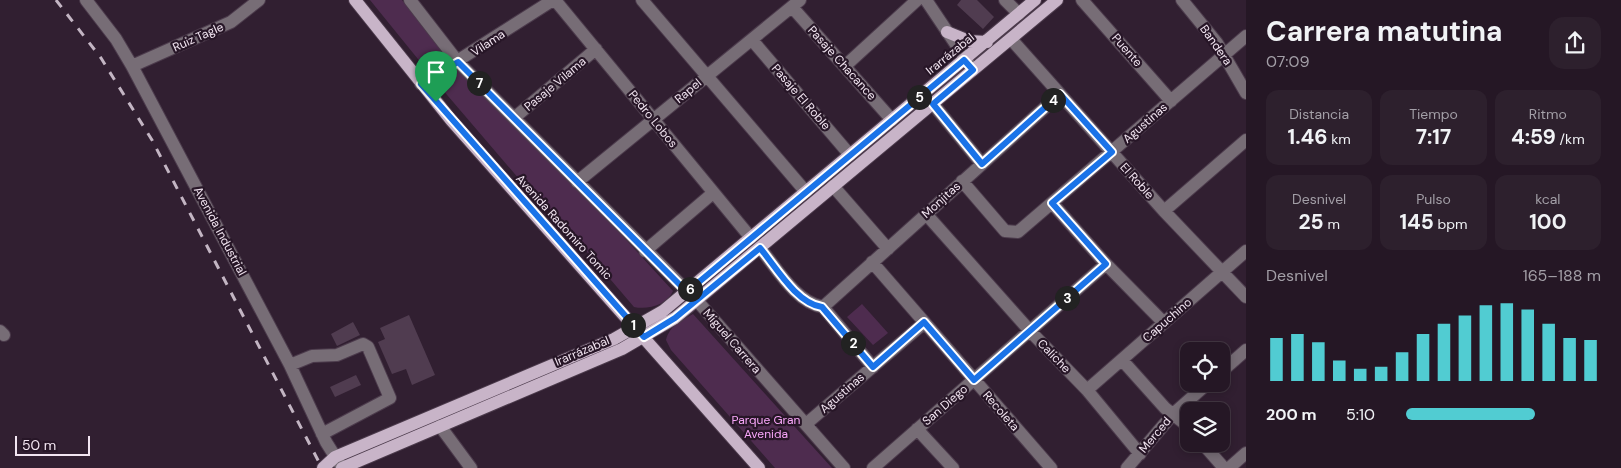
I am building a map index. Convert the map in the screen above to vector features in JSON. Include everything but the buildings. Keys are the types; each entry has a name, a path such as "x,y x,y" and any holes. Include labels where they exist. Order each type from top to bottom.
{"main road":[{"name":"Avenida Radomiro Tomic","path":"355,0 421,84 759,468"},
{"name":"Irarrázabal","path":"340,465 614,339 640,332 696,301 806,192 1035,0"},
{"name":"Irarrázabal","path":"323,468 340,465 440,426 622,349 663,311 687,292 833,186 1057,0"},
{"path":"947,32 969,41 986,42"}],"street":[{"name":"Avenida Industrial","path":"86,0 116,39 132,66 290,365 322,434 340,465"},
{"name":"Ruiz Tagle","path":"132,66 232,22 259,0"},
{"name":"Miguel Carrera","path":"412,0 458,62 696,301 844,468"},
{"name":"Vilama","path":"421,84 554,0"},
{"name":"Pedro Lobos","path":"554,0 713,194 798,294 813,306 822,307"},
{"path":"642,0 806,192"},
{"path":"845,66 917,0"},
{"path":"926,0 964,60 973,70"},
{"path":"1005,0 1019,14"},
{"name":"Puente","path":"1082,0 1171,101"},
{"name":"Bandera","path":"1182,0 1225,54 1246,93"},
{"name":"Rapel","path":"577,182 796,3"},
{"name":"Pasaje Chacance","path":"796,3 845,66 892,120"},
{"name":"Agustinas","path":"962,181 1005,232 1014,233 1020,230 1246,36"},
{"name":"El Roble","path":"1011,39 1164,211 1246,297"},
{"name":"Pasaje El Roble","path":"752,40 850,155"},
{"name":"Pasaje Vilama","path":"514,118 596,49"},
{"name":"Monjitas","path":"822,307 1060,94"},
{"path":"933,104 982,164"},
{"path":"1164,211 1246,140"},
{"path":"833,186 888,249"},
{"path":"645,251 713,194"},
{"path":"1052,203 1106,264 1164,323"},
{"name":"Caliche","path":"926,214 1030,331 1087,390 1140,454"},
{"name":"Capuchino","path":"1087,390 1246,251"},
{"name":"Recoleta","path":"872,262 1051,468"},
{"name":"San Diego","path":"873,468 1106,264"},
{"path":"822,307 873,367"},
{"name":"Agustinas","path":"806,424 924,322"},
{"path":"290,365 312,356 337,355 363,344 368,347 390,398 322,434"},
{"path":"1230,364 1246,350"},
{"path":"1122,360 1180,420"},
{"name":"Merced","path":"1127,468 1173,414 1198,392"},
{"path":"440,426 471,468"},
{"path":"917,429 953,468"},
{"path":"1210,452 1224,468"},
{"path":"1229,468 1246,453"}],"green space":[{"path":"370,0 402,0 456,64 575,184 673,291 666,300 651,307 634,307 570,232 561,227 544,201 537,200 442,89 433,75 426,69"},
{"path":"862,304 888,333 873,345 847,317"},
{"name":"Parque Gran Avenida","path":"693,314 832,468 775,468 671,350 666,340 670,331 676,324"}],"railway":[{"path":"56,0 101,58 152,140 322,468"}],"route":[{"path":"964,60 973,70 933,104 982,164 1060,94 1112,152 1052,203 1106,264 974,380 924,322 873,367 822,307 813,306 798,294 760,248 675,318 644,337 549,232 436,102 421,84 458,62 687,292 964,60"}]}
